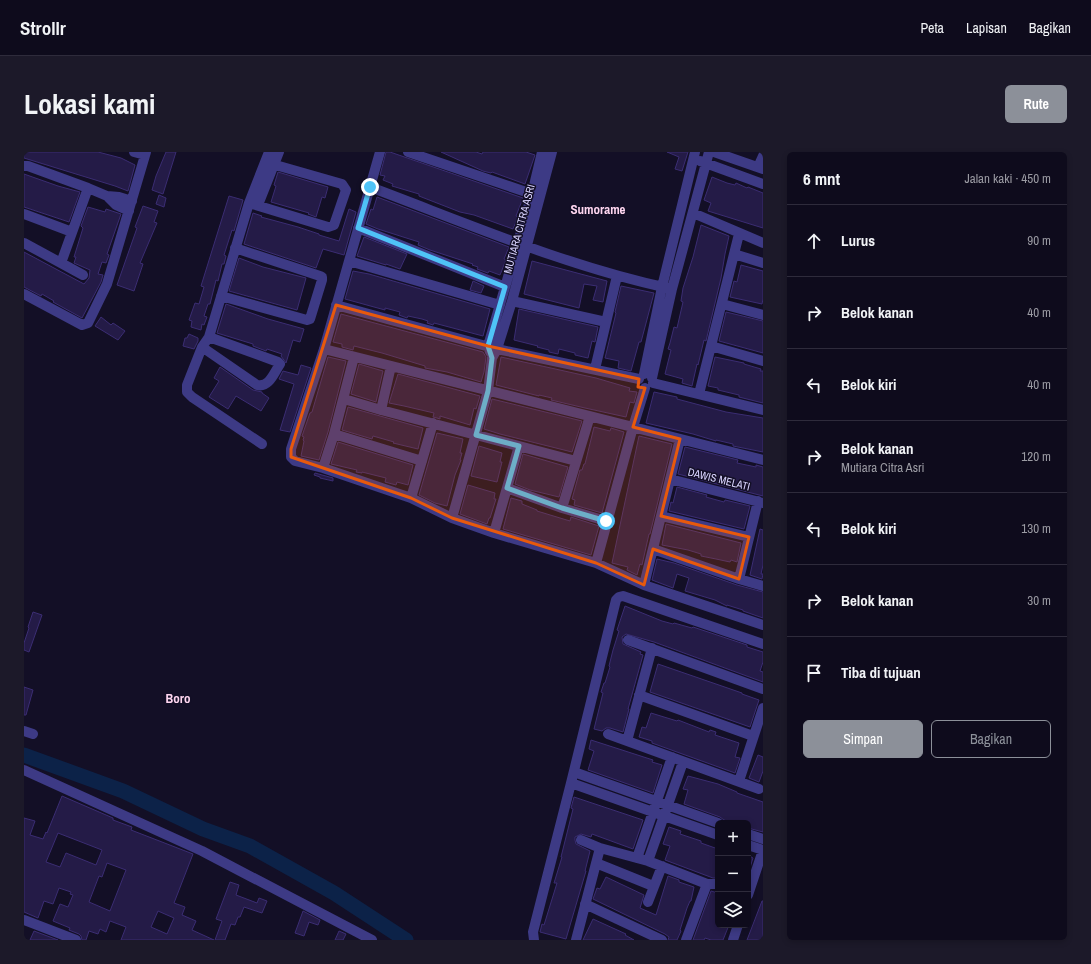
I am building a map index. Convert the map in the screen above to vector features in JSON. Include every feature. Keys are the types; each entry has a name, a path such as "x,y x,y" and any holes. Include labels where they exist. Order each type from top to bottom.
{"street":[{"path":"24,294 82,325 88,323 107,284 146,154 134,152"},
{"path":"262,444 188,394 187,390 202,347 209,337 235,248 269,159 279,152"},
{"path":"380,152 324,350 290,453 291,457 295,461 322,468 411,498 452,518 596,564 644,585 763,625"},
{"path":"408,152 532,194"},
{"name":"MUTIARA CITRA ASRI","path":"492,351 512,301 532,194 542,152"},
{"name":"MUTIARA CITRA ASRI","path":"452,518 488,391 492,351 500,305 505,287 522,245 552,152"},
{"path":"667,288 693,213 709,152"},
{"path":"714,152 761,168 763,156"},
{"path":"596,564 606,521 647,381 695,155 705,163 763,184"},
{"path":"253,204 328,227 334,225 346,190 342,184 269,159"},
{"path":"24,166 107,196 119,197 132,201"},
{"path":"370,187 522,245 617,276 667,288"},
{"path":"61,263 88,188"},
{"path":"107,196 116,205 129,211"},
{"path":"693,213 738,234 763,243"},
{"path":"24,214 72,232"},
{"path":"358,228 505,287"},
{"path":"699,394 738,234"},
{"path":"24,243 83,275"},
{"path":"221,296 307,320 310,319 322,280 322,277 320,276 235,248"},
{"path":"734,254 763,263"},
{"path":"349,262 500,305"},
{"path":"595,369 617,276"},
{"path":"512,301 606,322"},
{"path":"722,304 763,315"},
{"path":"336,305 492,351 595,369 763,410"},
{"path":"202,347 260,386 268,382 280,364 209,337"},
{"path":"711,346 763,361"},
{"path":"324,350 763,460"},
{"path":"322,468 334,434 354,357"},
{"path":"381,410 391,366"},
{"path":"344,399 576,461"},
{"path":"562,508 590,416"},
{"path":"411,498 433,423"},
{"path":"334,434 422,461"},
{"path":"644,585 680,439"},
{"path":"494,532 519,446"},
{"name":"DAWIS MELATI","path":"670,479 760,502"},
{"path":"507,488 562,508 606,521"},
{"path":"739,579 749,537 760,502"},
{"path":"661,516 749,537"},
{"path":"653,549 763,586"},
{"path":"534,940 533,932 616,600 623,596 763,644"},
{"path":"628,640 763,689"},
{"path":"627,741 652,648"},
{"path":"639,695 753,736"},
{"path":"739,781 763,708"},
{"path":"608,734 759,789"},
{"path":"637,858 672,757"},
{"path":"648,861 683,762"},
{"path":"24,770 202,851 372,940"},
{"path":"574,772 715,822"},
{"path":"571,783 715,834"},
{"path":"751,835 763,839"},
{"path":"581,840 600,848 648,861 708,884 715,884"},
{"path":"749,892 763,850 751,846"},
{"path":"576,940 600,848"},
{"path":"596,863 653,886"},
{"path":"648,902 662,866"},
{"path":"686,940 708,884"},
{"path":"585,904 662,940"},
{"path":"24,920 76,940"},
{"path":"733,940 737,928"}],"highlighted area":[{"path":"336,305 488,346 639,379 638,387 645,388 633,427 680,439 661,516 749,537 739,579 653,549 644,585 596,563 452,518 411,498 291,457 291,449"}],"building":[{"path":"24,152 98,152 121,158 135,165 128,191 24,158"},
{"path":"166,152 176,152 163,194 152,190"},
{"path":"386,152 390,152 523,198 513,229 474,215 460,212 419,196 419,194 392,186 393,184 383,180 385,176 380,175"},
{"path":"441,152 476,152 482,154 483,152 526,152 535,155 525,184 492,172 483,171"},
{"path":"667,152 688,152 682,171 675,169 679,157"},
{"path":"278,172 328,187 325,198 322,197 316,217 308,214 309,213 271,202 276,186 274,185"},
{"path":"24,174 80,192 69,222 24,207"},
{"path":"712,177 735,185 736,183 763,193 763,228 708,211 711,203 704,200"},
{"path":"159,195 166,198 164,207 156,204"},
{"path":"229,196 243,200 234,231 232,230 224,255 226,256 224,264 222,264 218,281 216,280 210,304 208,304 204,316 207,317 204,325 202,324 201,330 191,327 192,321 189,320 195,303 199,304 204,287 201,286"},
{"path":"377,197 509,247 500,275 477,269 478,267 472,265 473,264 418,245 419,242 366,224 371,209 373,210"},
{"path":"143,206 158,211 154,222 157,223 140,263 143,264 134,291 117,285"},
{"path":"88,207 105,212 106,209 121,214 107,254 109,255 106,263 102,262 98,274 103,275 101,282 82,318 53,302 54,301 42,294 41,296 24,287 24,252 84,284 89,278 90,270 74,263 76,257 74,257 83,228 81,226"},
{"path":"349,209 356,212 344,255 323,249 316,268 244,244 253,213 262,216 261,217 298,227 339,241"},
{"path":"701,225 729,236 706,341 704,340 692,386 682,383 683,379 665,374 671,350 668,349 674,327 677,328 683,302 681,301 683,288"},
{"path":"364,237 407,254 400,269 357,256"},
{"path":"239,258 263,267 306,278 297,310 229,291"},
{"path":"532,261 607,281 603,302 593,300 597,286 584,284 579,308 524,294"},
{"path":"741,265 763,271 762,304 730,297 734,281 737,282"},
{"path":"353,271 369,274 490,309 483,336 434,323 433,325 422,319 408,316 407,318 399,315 400,312 385,308 385,310 345,299"},
{"path":"473,281 484,286 481,293 470,290"},
{"path":"621,286 654,293 641,342 639,342 631,371 618,368 619,361 605,358"},
{"path":"226,304 268,319 304,329 300,342 293,340 286,363 281,356 282,354 267,349 266,351 253,346 253,344 217,333"},
{"path":"519,309 598,327 595,342 592,341 588,358 559,349 558,354 549,352 549,350 537,347 538,346 514,340"},
{"path":"726,312 763,321 763,353 719,341"},
{"path":"341,314 483,352 486,357 481,382 447,372 425,368 425,366 382,353 354,346 353,350 342,347 342,344 333,342"},
{"path":"101,317 111,325 113,323 125,331 118,340 95,326"},
{"path":"189,334 198,338 194,349 183,346 185,338 187,338"},
{"path":"328,357 346,361 328,432 319,460 301,456 304,441 304,437 302,436 310,413 312,412"},
{"path":"501,357 596,378 630,388 629,391 637,392 634,403 630,402 626,417 551,400 552,398 496,385"},
{"path":"715,357 744,363 761,369 760,371 763,371 763,403 739,397 739,395 708,386"},
{"path":"359,364 383,371 376,402 351,394"},
{"path":"301,365 311,368 290,432 280,430 294,384 279,379 283,371 298,375"},
{"path":"220,367 253,390 262,392 269,398 261,411 236,396 228,409 209,397 219,381 214,378"},
{"path":"398,374 480,396 476,409 474,408 470,425 440,416 440,419 433,417 434,413 389,403"},
{"path":"654,392 677,397 677,399 726,412 763,418 763,452 733,446 733,444 646,423"},
{"path":"492,399 582,421 572,452 484,429"},
{"path":"348,407 423,428 418,449 373,436 372,439 342,430"},
{"path":"594,427 610,431 611,428 624,432 602,513 574,505 575,500 572,499 580,470 582,470 585,464"},
{"path":"437,433 463,439 460,453 462,453 461,460 455,475 447,506 435,503 419,495"},
{"path":"639,436 672,444 642,565 640,564 637,575 627,570 628,567 612,563"},
{"path":"338,442 413,465 408,485 397,482 396,485 385,482 386,478 356,472 357,470 331,464"},
{"path":"479,446 502,453 500,462 502,462 497,482 471,476"},
{"path":"685,447 738,460 737,463 763,467 763,496 678,474"},
{"path":"523,454 568,467 559,497 530,490 515,484"},
{"path":"315,473 333,478 333,481 320,478 314,475"},
{"path":"468,485 495,493 494,499 496,499 487,524 460,514"},
{"path":"677,487 707,495 706,497 724,502 725,500 750,506 744,529 669,511 671,502 673,503"},
{"path":"511,498 522,501 522,504 537,511 570,521 571,517 599,526 591,555 503,529"},
{"path":"666,524 741,543 737,562 701,556 701,554 688,550 662,545"},
{"path":"760,529 763,530 762,579 750,575"},
{"path":"657,559 674,563 737,585 763,592 763,618 743,610 727,606 715,600 685,591 689,578 677,574 673,588 652,580"},
{"path":"625,606 662,621 693,627 747,645 747,647 763,652 763,662 760,671 763,672 763,682 654,642 626,634 622,637 623,644 641,652 640,654 643,655 623,732 610,728 606,728 602,731 594,729 603,693 601,692 610,667 613,650 619,631 617,630"},
{"path":"33,612 42,615 29,652 24,650 24,643"},
{"path":"658,664 759,700 750,727 650,692"},
{"path":"24,687 33,690 26,715 24,715"},
{"path":"651,713 677,721 678,720 709,732 710,730 716,732 715,735 739,743 735,757 740,758 735,773 639,737 642,727 646,728"},
{"path":"591,740 653,760 652,762 662,765 653,793 588,770 594,751 589,749"},
{"path":"758,755 763,757 763,771 759,782 749,778"},
{"path":"688,776 718,784 737,793 763,802 763,832 751,829 751,820 724,820 720,817 684,804 688,790 683,789"},
{"path":"62,796 113,818 113,820 132,827 131,830 193,854 174,903 185,907 182,915 196,921 192,930 214,940 121,940 126,927 110,921 106,932 100,929 98,934 89,931 86,940 82,940 79,934 69,930 70,928 53,921 60,904 68,907 73,895 70,894 71,892 59,888 53,904 44,901 38,918 24,912 24,818 35,821 30,835 43,839 46,832 47,833","holes":["58,833 102,850 96,865 66,853 60,867 46,862","107,863 126,870 110,911 89,902 99,876 102,877","158,911 174,918 167,934 151,927"]},
{"path":"574,797 643,820 633,849 592,834 591,837 581,834 575,837 576,844 590,851 586,871 566,939 540,932 542,924 544,925 557,883 554,883 562,857 573,809 571,808"},
{"path":"669,827 681,831 680,834 701,841 701,843 715,848 715,878 665,860 670,846 663,844"},
{"path":"668,876 679,880 679,882 694,887 691,901 687,908 677,940 668,940 669,937 665,934 593,899 597,888 600,889 606,877 644,895 640,908 656,915"},
{"path":"230,882 239,885 236,895 257,903 259,898 267,901 262,913 244,907 235,925 231,924 225,940 215,940 222,921 216,919"},
{"path":"711,891 715,892 715,928 728,928 723,940 711,940 705,938 704,940 693,940"},
{"path":"762,901 763,940 747,940"},
{"path":"303,911 320,920 318,925 309,922 304,936 295,933"},
{"path":"593,919 626,934 625,935 634,940 583,940"},
{"path":"34,931 58,940 30,940"},
{"path":"339,931 346,934 343,940 335,940"}],"waterway":[{"path":"24,755 123,791 203,829 250,846 334,893 406,940"}],"district":[{"name":"Sumorame","path":"598,209"},
{"name":"Boro","path":"178,698"}],"route":[{"path":"370,187 358,228 505,287 488,346 492,358 488,391 476,435 519,446 507,488 562,508 606,521"}]}
